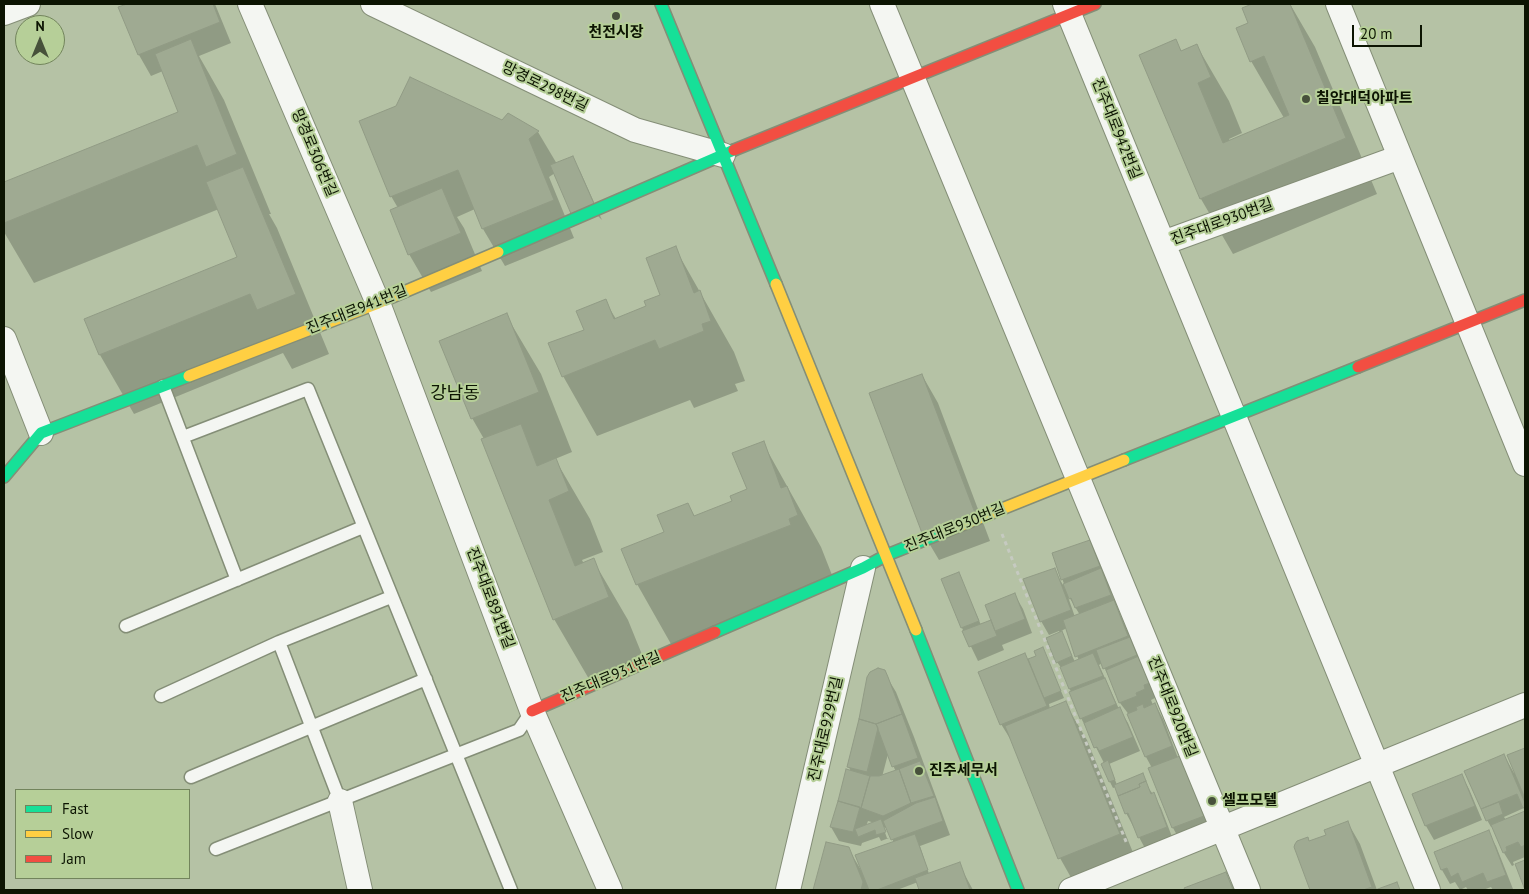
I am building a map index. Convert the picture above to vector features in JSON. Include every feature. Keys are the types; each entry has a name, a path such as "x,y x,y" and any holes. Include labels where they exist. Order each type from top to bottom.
{"street":[{"path":"4,13 28,4"},
{"name":"망경로306번길","path":"250,4 378,303"},
{"name":"망경로298번길","path":"374,4 635,130 723,155"},
{"path":"661,4 887,555 1018,890"},
{"path":"882,4 1078,479"},
{"path":"723,155 913,78 1067,9 1095,4"},
{"path":"1338,4 1525,464"},
{"name":"진주대로942번길","path":"1067,9 1163,243"},
{"name":"진주대로941번길","path":"4,477 41,433 378,303 723,155"},
{"name":"진주대로930번길","path":"1377,766 1163,243 1400,157"},
{"name":"진주대로930번길","path":"887,555 1525,300"},
{"name":"진주대로891번길","path":"378,303 532,711 610,890"},
{"path":"4,339 41,433"},
{"name":"진주대로920번길","path":"1078,479 1248,890"},
{"name":"진주대로931번길","path":"532,711 863,568 887,555"},
{"name":"진주대로929번길","path":"788,890 863,568"},
{"path":"1071,890 1525,705"},
{"path":"1377,766 1428,890"},
{"path":"340,801 360,890"}],"lane":[{"path":"163,386 238,580"},
{"path":"182,437 308,389 511,890"},
{"path":"126,626 363,527"},
{"path":"161,696 278,642 391,597"},
{"path":"278,642 340,801"},
{"path":"191,777 426,679"},
{"name":"진주대로931번길","path":"216,849 519,730 532,711"}],"path":[{"path":"993,513 1136,865"}],"building":[{"path":"127,4 213,4 220,22 138,55 118,7"},
{"name":"칠암대덕아파트","path":"1252,4 1290,4 1346,138 1200,199 1139,55 1176,39 1181,51 1197,44 1211,77 1198,83 1223,143 1289,115 1264,56 1250,62 1236,28 1248,23 1242,8"},
{"path":"191,39 237,154 206,167 197,145 4,223 4,182 178,112 155,54"},
{"path":"410,77 502,120 508,113 539,131 529,139 554,200 482,229 458,170 390,197 359,121 396,106"},
{"path":"573,156 595,206 572,216 550,165"},
{"path":"243,167 296,294 257,310 250,294 99,355 84,319 237,257 206,182"},
{"path":"442,188 461,233 408,255 390,210"},
{"path":"676,246 694,293 700,290 711,321 702,324 704,331 659,349 655,340 562,377 548,343 584,330 576,311 606,299 614,319 646,306 644,301 660,295 646,258"},
{"path":"507,313 539,392 471,419 439,341"},
{"path":"922,374 975,513 922,533 869,393"},
{"path":"521,424 537,466 556,458 569,491 549,500 575,566 594,558 609,597 553,620 481,439"},
{"path":"764,441 781,488 787,486 798,515 789,519 791,525 636,585 621,549 664,532 657,515 688,503 694,516 732,501 730,496 747,489 732,453"},
{"path":"1090,540 1100,566 1061,580 1052,553"},
{"path":"1055,568 1071,610 1040,622 1023,579"},
{"path":"1101,568 1111,595 1075,608 1063,584"},
{"path":"959,572 979,621 961,628 941,579"},
{"path":"1015,593 1025,619 995,631 985,605"},
{"path":"1114,600 1128,636 1075,657 1063,620"},
{"path":"991,620 997,636 969,647 962,631"},
{"path":"1062,631 1072,656 1056,663 1046,638"},
{"path":"1130,637 1137,655 1103,669 1096,650"},
{"path":"1043,647 1061,691 1044,698 1028,659 1036,656 1034,651"},
{"path":"1025,653 1047,706 1000,725 978,672"},
{"path":"1093,653 1103,676 1069,689 1060,667"},
{"path":"1139,656 1150,683 1144,685 1145,689 1136,693 1137,696 1119,703 1106,670"},
{"path":"878,668 885,670 902,714 876,724 859,719 867,677 870,672"},
{"path":"1105,678 1116,704 1080,719 1069,692"},
{"path":"1066,701 1120,834 1058,859 1005,726"},
{"path":"1155,703 1172,746 1145,757 1127,714 1137,710 1136,707 1143,704 1144,708"},
{"path":"1120,707 1133,737 1099,751 1097,747 1094,748 1084,723"},
{"path":"902,714 918,758 892,767 876,724"},
{"path":"859,719 876,724 878,728 867,772 847,767"},
{"path":"1525,748 1525,796 1524,796 1507,755"},
{"path":"1504,754 1525,807 1523,808 1517,794 1481,809 1464,771"},
{"path":"1180,756 1204,816 1172,828 1148,768"},
{"path":"1108,760 1115,780 1109,782 1101,764"},
{"path":"920,761 934,796 911,803 899,769"},
{"path":"846,769 870,776 861,808 838,801"},
{"path":"899,769 911,803 883,816 861,808 870,776 879,776"},
{"path":"1143,773 1146,781 1139,784 1140,787 1118,796 1114,785"},
{"path":"1462,774 1475,806 1425,826 1412,794"},
{"path":"1146,781 1151,794 1154,792 1167,827 1138,838 1128,813 1125,814 1118,796 1140,787 1139,784"},
{"path":"935,797 943,821 891,840 883,821 916,803"},
{"path":"838,801 860,807 853,832 830,827"},
{"path":"1499,802 1503,814 1486,821 1481,809"},
{"path":"1525,811 1525,845 1521,847 1518,842 1506,847 1507,851 1503,853 1491,825"},
{"path":"881,819 886,832 876,835 875,830 858,837 855,829"},
{"path":"1348,821 1372,887 1363,890 1310,890 1294,847 1295,844 1297,841 1308,837 1309,841 1326,835 1324,830"},
{"path":"1489,830 1506,875 1487,882 1483,873 1462,882 1458,873 1451,877 1447,868 1441,870 1434,852"},
{"path":"915,834 928,870 877,890 869,890 855,855"},
{"path":"826,842 849,847 863,882 861,890 813,890"},
{"path":"1525,860 1525,890 1515,864"},
{"path":"960,862 970,890 919,890 915,878"},
{"path":"1226,872 1233,890 1185,890 1184,888"},
{"path":"1397,882 1400,890 1375,890"}],"traffic: fast":[{"path":"661,4 776,284"},
{"path":"498,252 734,150"},
{"path":"1124,460 1358,367"},
{"path":"4,477 41,433 189,376"},
{"path":"715,632 863,568 887,555 947,531"},
{"path":"916,630 1018,890"}],"traffic: slow":[{"path":"189,376 378,303 498,252"},
{"path":"776,284 916,630"},
{"path":"947,531 1124,460"}],"traffic: jam":[{"path":"734,150 1095,4"},
{"path":"1358,367 1525,300"},
{"path":"532,711 715,632"}],"place":[{"name":"천전시장","path":"616,16"},
{"name":"칠암대덕아파트","path":"1306,99"},
{"name":"진주세무서","path":"919,771"},
{"name":"셀프모텔","path":"1212,801"}],"district":[{"name":"강남동","path":"455,394"}]}
